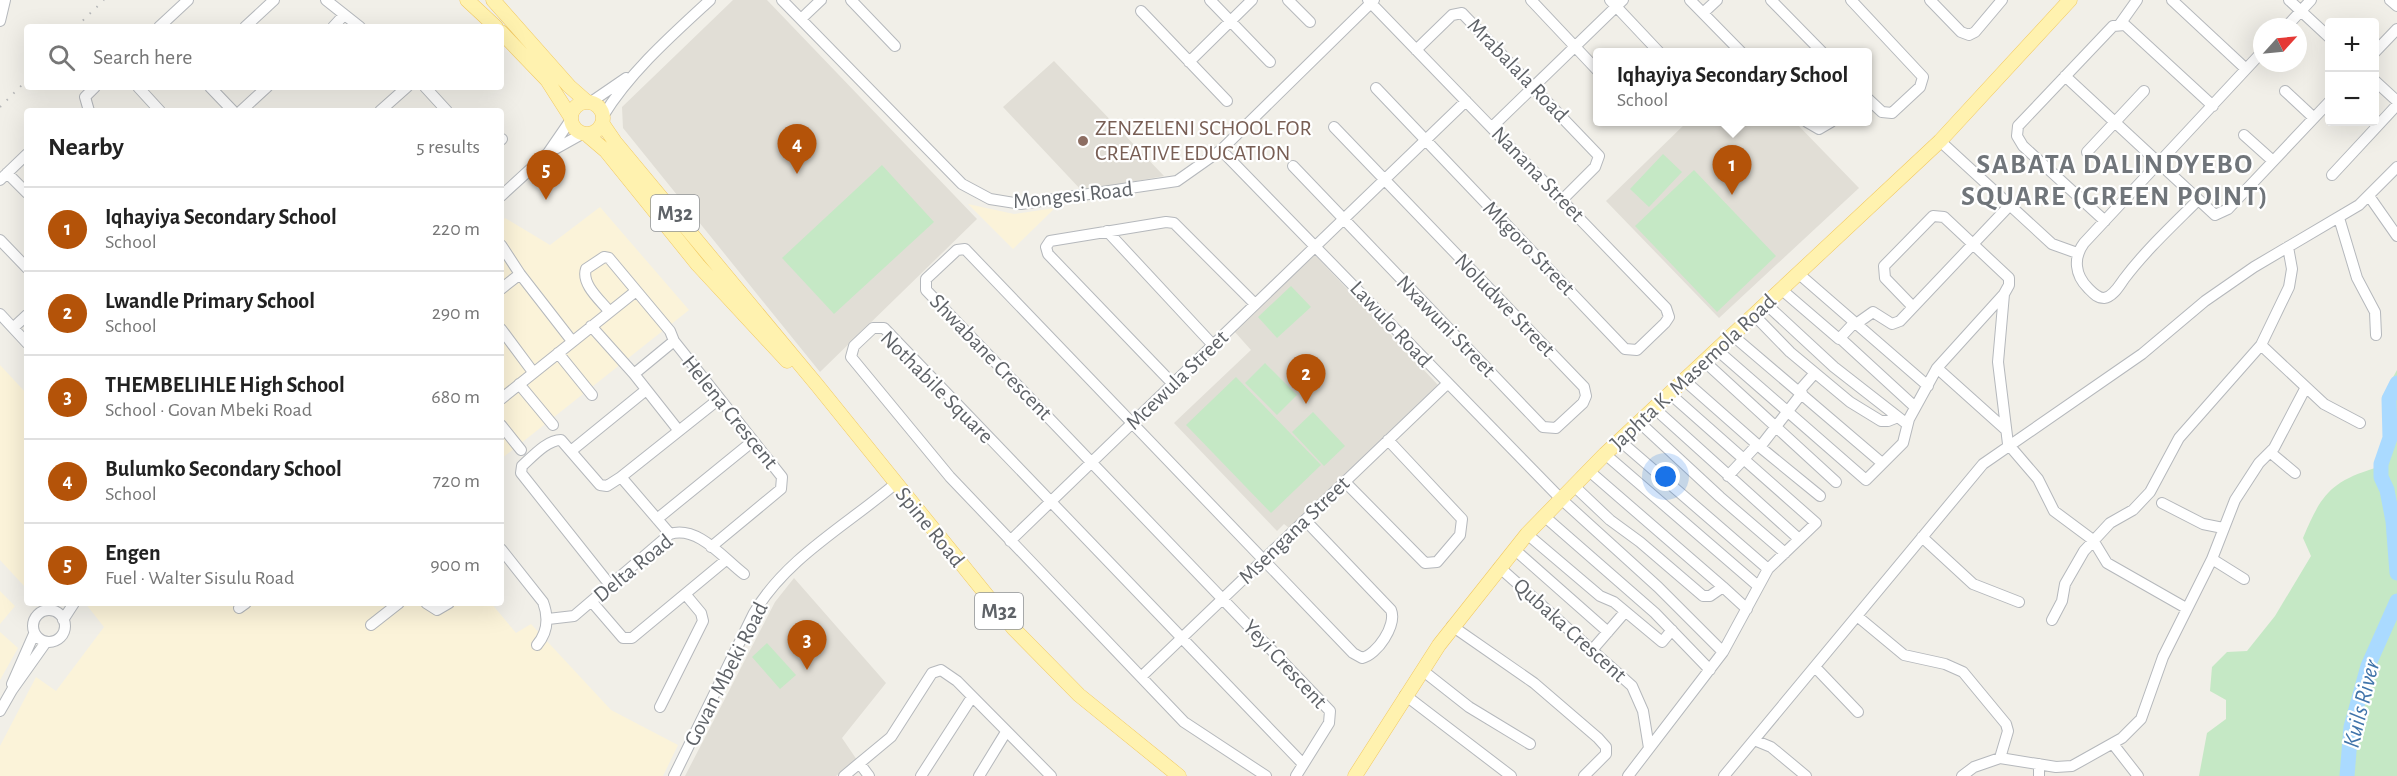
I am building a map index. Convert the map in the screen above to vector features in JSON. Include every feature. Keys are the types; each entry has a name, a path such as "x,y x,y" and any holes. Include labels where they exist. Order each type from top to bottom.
{"main road":[{"path":"467,0 493,24"},
{"name":"Spine Road","path":"492,0 589,102 599,107 615,142 815,382 844,421 1014,629 1046,664 1115,727 1179,776"},
{"name":"Japhta K. Masemola Road","path":"1355,776 1405,695 1452,626 1514,549 1560,498 1669,393 1940,141 2070,0"},
{"name":"Spine Road","path":"504,35 547,80 574,129 606,151 739,311 844,421"},
{"path":"570,119 575,106 589,102"},
{"path":"584,134 596,131 603,119"}],"street":[{"path":"162,24 188,0"},
{"path":"248,24 274,0"},
{"path":"326,0 356,24"},
{"path":"603,119 616,96 710,0"},
{"name":"Mongesi Road","path":"782,0 962,184 990,199 1031,204 1163,185 1189,175 1221,150 1371,1"},
{"path":"801,19 821,0"},
{"path":"850,0 895,46"},
{"path":"1210,0 1269,62"},
{"path":"1189,62 1252,0"},
{"path":"1288,0 1310,22"},
{"path":"1531,0 1593,66"},
{"path":"1690,0 1737,48"},
{"path":"1703,13 1717,0"},
{"path":"1771,0 1818,48"},
{"path":"1851,0 1923,77 1920,87 1892,113 1882,112 1872,103"},
{"path":"1930,0 1961,32 1969,35 1975,32 2002,0"},
{"path":"2105,221 2023,146 2017,136 2018,126 2109,29 2120,24 2137,0"},
{"path":"2172,0 2246,69"},
{"path":"2289,0 2325,33"},
{"path":"2294,18 2312,0"},
{"path":"2390,0 2397,6"},
{"path":"0,21 3,1"},
{"name":"Nanana Street","path":"1371,1 1466,102 1493,126 1668,312 1665,324 1634,351"},
{"path":"1493,126 1575,46 1616,2 1656,48"},
{"path":"1141,11 1227,101"},
{"name":"Mrabalala Road","path":"1416,50 1452,15 1462,14 1535,86 1599,156 1599,163 1562,200"},
{"path":"336,24 345,15"},
{"path":"2120,24 2129,27 2212,106"},
{"path":"2379,48 2397,29"},
{"path":"2197,201 2131,269 2110,295 2103,298 2096,295 2079,277 2077,253 2253,62"},
{"path":"589,102 644,65"},
{"path":"2065,76 2211,213 2220,214 2229,209 2325,106"},
{"path":"2332,175 2397,103 2379,85"},
{"path":"1376,88 1426,140"},
{"path":"87,107 85,97 92,90"},
{"path":"141,90 157,108"},
{"path":"213,90 230,108"},
{"path":"244,108 264,90"},
{"path":"383,108 404,90"},
{"path":"428,90 444,108"},
{"path":"2087,152 2144,91"},
{"path":"2285,91 2314,118"},
{"name":"Mcewula Street","path":"1010,541 1466,102"},
{"path":"548,153 570,119"},
{"path":"1334,127 1384,180"},
{"path":"504,193 548,153 584,134"},
{"path":"2244,135 2273,162"},
{"name":"Mkgoro Street","path":"1426,140 1625,349 1634,351"},
{"path":"1940,141 2052,244 2077,253"},
{"name":"Lawulo Road","path":"1221,150 1560,498 1658,587 1723,652"},
{"path":"24,156 4,176 24,191"},
{"path":"1293,166 1344,219"},
{"path":"1724,776 1983,464 2008,444 2037,428 2148,349 2205,301 2254,267 2339,218 2369,196 2397,167"},
{"name":"Noludwe Street","path":"1384,180 1586,389 1583,403 1556,428 1551,429"},
{"path":"2369,196 2397,236"},
{"path":"1841,339 1855,323 1873,312 1892,324 1902,318 2010,206"},
{"path":"1754,315 1814,374 1850,402 1881,421 1888,422 1902,420 1915,407 1937,368 2004,294 2009,285 2007,276 1944,217 1936,215 1930,217 1886,263 1883,270 1885,278 1913,307"},
{"path":"2339,218 2357,278 2375,312 2376,335"},
{"name":"Nxawuni Street","path":"1344,219 1543,427 1551,429"},
{"path":"1173,384 1048,254 1046,247 1054,239 1166,222 1174,223 1255,304"},
{"path":"1107,231 1214,345"},
{"path":"0,240 24,265"},
{"path":"2052,620 2075,565 2093,540 2110,523 2133,510 2150,492 2179,438 2261,345 2289,287 2292,269 2288,248"},
{"name":"Shwabane Crescent","path":"1222,599 926,290 926,279 957,250 965,249 1353,653 1362,658 1372,654 1392,624 1392,610 1305,520"},
{"path":"504,250 572,341"},
{"path":"609,311 586,282 584,275 586,269 599,259 609,258 670,331 674,341"},
{"path":"504,287 520,274"},
{"path":"1799,274 1928,386"},
{"path":"1782,290 1841,339 1915,407"},
{"path":"504,396 636,291"},
{"path":"2004,294 1998,362 2008,444 2038,479 2054,511 2093,540 2113,568 2186,608"},
{"path":"1717,350 1866,480 1903,443 1902,420 1834,367 1766,304"},
{"path":"0,314 24,340"},
{"path":"13,328 24,318"},
{"path":"591,326 634,374 679,430"},
{"name":"Nothabile Square","path":"1266,776 1192,729 931,456 851,357 854,346 873,328 884,328 1303,764"},
{"path":"504,333 533,372"},
{"path":"1732,335 1882,464"},
{"name":"Helena Crescent","path":"634,374 674,341 782,477 783,484 711,547"},
{"path":"2261,345 2324,404 2360,423"},
{"path":"558,353 592,394"},
{"path":"1704,362 1836,482"},
{"path":"1937,368 2005,429"},
{"path":"1728,476 1775,428 1814,374"},
{"path":"1684,380 1758,446 1820,496"},
{"path":"519,384 553,425"},
{"name":"Msengana Street","path":"1142,677 1447,384"},
{"path":"1962,776 1974,767 2000,758 2072,766 2113,744 2141,719 2157,672 2186,608 2212,559 2223,528 2242,488 2259,463 2271,453 2306,387"},
{"path":"571,451 646,390"},
{"path":"1628,776 1723,652 1768,569 1816,523 1669,393"},
{"path":"610,585 521,473 522,466 553,440 561,440 600,485 607,486 719,399"},
{"path":"1654,408 1799,539"},
{"path":"1639,422 1785,553"},
{"path":"504,429 521,450"},
{"path":"1345,482 1425,563 1437,562 1460,534 1462,519 1388,440"},
{"path":"1619,440 1768,569"},
{"path":"657,519 753,441"},
{"path":"2271,453 2295,473"},
{"path":"1605,454 1758,586"},
{"path":"1588,470 1747,609"},
{"path":"621,477 670,534"},
{"name":"Govan Mbeki Road","path":"674,776 754,614 768,591 792,566 895,484"},
{"path":"1573,486 1610,520 1640,542 1703,596 1710,596 1723,587"},
{"path":"2162,503 2196,521 2223,528"},
{"path":"1544,516 1672,630 1710,670"},
{"name":"Delta Road","path":"548,619 574,616 670,534 679,531 693,534 744,574"},
{"path":"1527,534 1600,596 1614,602 1662,642 1672,630"},
{"path":"1922,537 1973,584 2019,602"},
{"path":"1514,549 1608,632"},
{"path":"504,553 543,602 548,619 543,638 537,645"},
{"path":"2212,559 2244,579"},
{"path":"592,602 623,638 627,639 636,636 726,560"},
{"name":"Qubaka Crescent","path":"1499,567 1626,679 1638,694 1649,748"},
{"path":"660,707 703,621 701,613 686,595"},
{"name":"Yeyi Crescent","path":"1222,599 1330,711 1329,723 1303,764"},
{"path":"12,690 13,678 34,634 32,626 35,617 44,611 54,611 60,606"},
{"path":"63,620 72,606"},
{"path":"371,625 395,606"},
{"path":"429,606 434,610 446,606"},
{"path":"0,711 46,642 61,637 65,628 63,620 54,611"},
{"path":"1593,650 1625,612"},
{"path":"1857,616 1904,655 1945,664 1963,672 2006,724 2008,731 2000,758"},
{"path":"1452,626 1534,683 1606,747 1606,754 1584,776"},
{"path":"34,634 46,642"},
{"path":"1815,667 1858,712"},
{"path":"844,776 891,738 934,671 941,670 949,673 1005,732 1036,771 1051,776"},
{"path":"1422,670 1469,707 1530,744"},
{"path":"1405,695 1511,776"},
{"path":"921,776 972,697"},
{"path":"979,776 1005,732"},
{"path":"1754,740 1771,747 1806,776"},
{"path":"2113,744 2135,775"},
{"path":"860,764 869,776"},
{"path":"1296,776 1303,764"},
{"path":"2039,764 2039,776"}],"shaded area":[{"path":"733,0 767,0 977,219 820,372 623,128 622,107"},
{"name":"ZENZELENI SCHOOL FOR CREATIVE EDUCATION","path":"1054,61 1164,176 1082,191 1003,107"},
{"path":"1683,126 1799,126 1859,188 1719,318 1606,201"},
{"path":"1314,254 1438,385 1289,528 1284,524 1277,531 1174,423 1251,350 1234,331"},
{"path":"794,578 886,683 842,738 857,760 836,776 685,776 775,602"}],"green space":[{"path":"1663,154 1682,172 1649,207 1630,189"},
{"path":"882,165 934,222 834,314 782,258"},
{"path":"1694,170 1776,256 1717,312 1635,226"},
{"path":"1291,286 1311,307 1277,338 1258,317"},
{"path":"1265,363 1297,395 1277,415 1245,383"},
{"path":"2397,370 2397,776 2199,776 2207,733 2226,719 2226,700 2210,691 2212,667 2227,652 2247,651 2275,616 2311,556 2303,538 2316,511 2329,492 2347,479 2375,468 2385,437 2382,397"},
{"path":"1236,377 1321,465 1271,513 1186,425"},
{"path":"1313,412 1345,446 1324,466 1292,432"},
{"path":"767,643 796,675 780,689 752,657"}],"sand":[{"path":"968,204 1014,214 1055,208 1013,249"},
{"path":"600,207 689,310 504,457 504,219 550,245"},
{"path":"0,365 24,391 24,586 0,560"},
{"path":"0,591 15,606 0,624"},
{"path":"87,606 494,606 516,633 531,624 611,710 678,745 663,776 0,776 0,746 36,677 56,691 104,627"},
{"path":"0,632 18,648 0,680"}],"waterway":[{"name":"Kuils River","path":"2397,383 2389,399 2390,438 2381,464 2381,477 2387,490 2393,521 2397,573"},
{"name":"Kuils River","path":"2347,776 2351,727 2368,666 2397,601"}],"railway":[{"path":"79,24 104,0"},
{"path":"0,107 24,83"}],"place":[{"name":"ZENZELENI SCHOOL FOR CREATIVE EDUCATION","path":"1083,141"},
{"name":"Bulumko Secondary School","path":"797,174"},
{"name":"Iqhayiya Secondary School","path":"1732,195"},
{"name":"Engen","path":"546,200"},
{"name":"Lwandle Primary School","path":"1306,404"},
{"name":"THEMBELIHLE High School","path":"807,670"}],"district":[{"name":"SABATA DALINDYEBO SQUARE (GREEN POINT)","path":"2115,181"}]}
